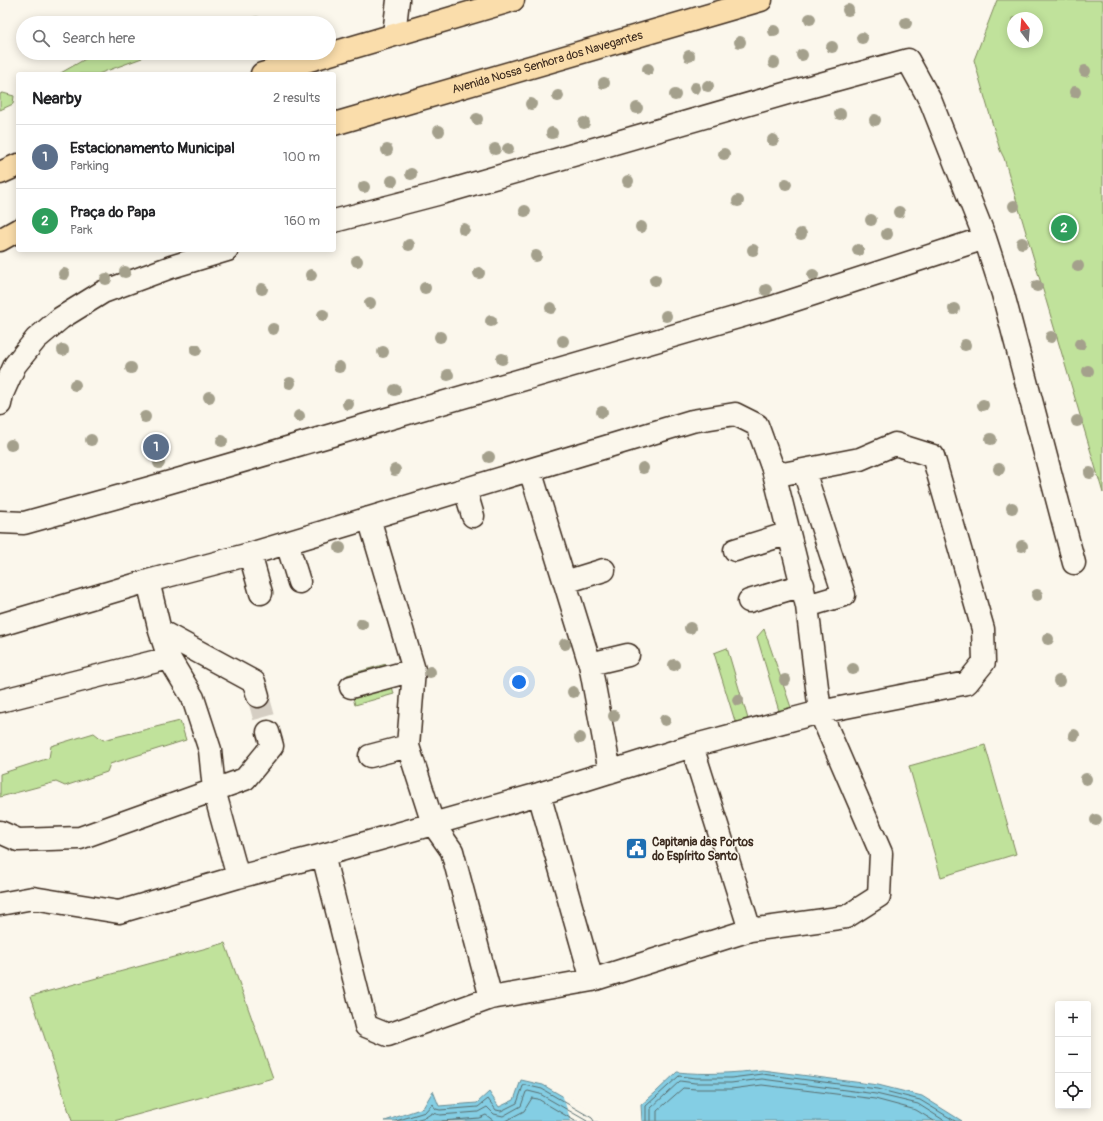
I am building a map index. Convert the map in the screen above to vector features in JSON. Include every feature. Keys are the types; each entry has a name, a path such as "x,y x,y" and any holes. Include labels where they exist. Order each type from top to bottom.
{"main road":[{"path":"336,52 513,0"},
{"name":"Avenida Nossa Senhora dos Navegantes","path":"336,123 761,0"},
{"path":"269,72 308,60"},
{"path":"0,173 16,166"},
{"path":"0,240 16,231"}],"street":[{"path":"394,34 398,0"},
{"path":"336,220 445,192 777,96 908,60 931,102 985,238 1003,294 1074,563"},
{"path":"0,522 24,523 153,487 776,306 985,238"},
{"path":"0,404 2,394 15,365 36,339 61,318 103,292 171,267 220,252"},
{"path":"0,624 148,581 250,554 692,421 735,414 756,425 773,469 805,595 820,712 881,853 879,896 846,917 750,930 592,980 492,998 388,1035 366,1026 323,855"},
{"path":"0,904 33,898 119,912 238,876 323,855 539,794 692,746 820,712 967,683 984,662 983,629 933,456 895,444 860,459 804,471 783,474 773,469"},
{"path":"530,470 590,664 610,772"},
{"path":"749,601 805,595 844,594 804,471"},
{"path":"464,489 473,516"},
{"path":"368,518 414,670 408,746 433,824 452,851 492,998"},
{"path":"735,550 789,533"},
{"path":"287,543 299,582"},
{"path":"250,554 261,593"},
{"path":"564,582 604,570"},
{"path":"148,581 168,658 193,698 210,750 214,790 238,876"},
{"path":"160,631 254,682 258,696"},
{"path":"590,664 628,655"},
{"path":"0,701 168,658"},
{"path":"351,687 414,670"},
{"path":"0,832 18,840 80,838 245,779 272,746 268,732"},
{"path":"370,756 408,746"},
{"path":"692,746 750,930"},
{"path":"539,794 592,980"}],"green space":[{"path":"997,0 1103,0 1103,493 1004,158 1000,150 974,60"},
{"path":"84,60 136,60 104,72 62,72"},
{"path":"3,93 14,96 13,104 0,110 0,94"},
{"path":"764,629 794,716 782,721 757,637"},
{"path":"727,648 751,729 738,731 714,653"},
{"path":"386,664 394,694 355,705 347,675"},
{"path":"180,721 186,740 110,764 107,772 65,786 56,782 0,797 0,774 49,758 51,746 94,733 103,740"},
{"path":"985,745 1016,854 941,877 909,766"},
{"path":"225,943 273,1078 114,1121 72,1121 31,996"}],"water":[{"path":"762,1070 878,1085 922,1096 962,1121 642,1121 641,1105 677,1072 720,1073"},
{"path":"521,1080 543,1085 597,1116 598,1121 385,1121 423,1108 433,1091 439,1106 477,1103 489,1092 499,1107 514,1100"}],"pier":[{"path":"562,1094 598,1115 600,1121 571,1121"}],"tunnel":[{"path":"258,696 268,732"}],"place":[{"name":"Praça do Papa","path":"1064,228"},
{"name":"Estacionamento Municipal","path":"156,447"},
{"name":"Capitania das Portos do Espírito Santo","path":"636,849"}]}
